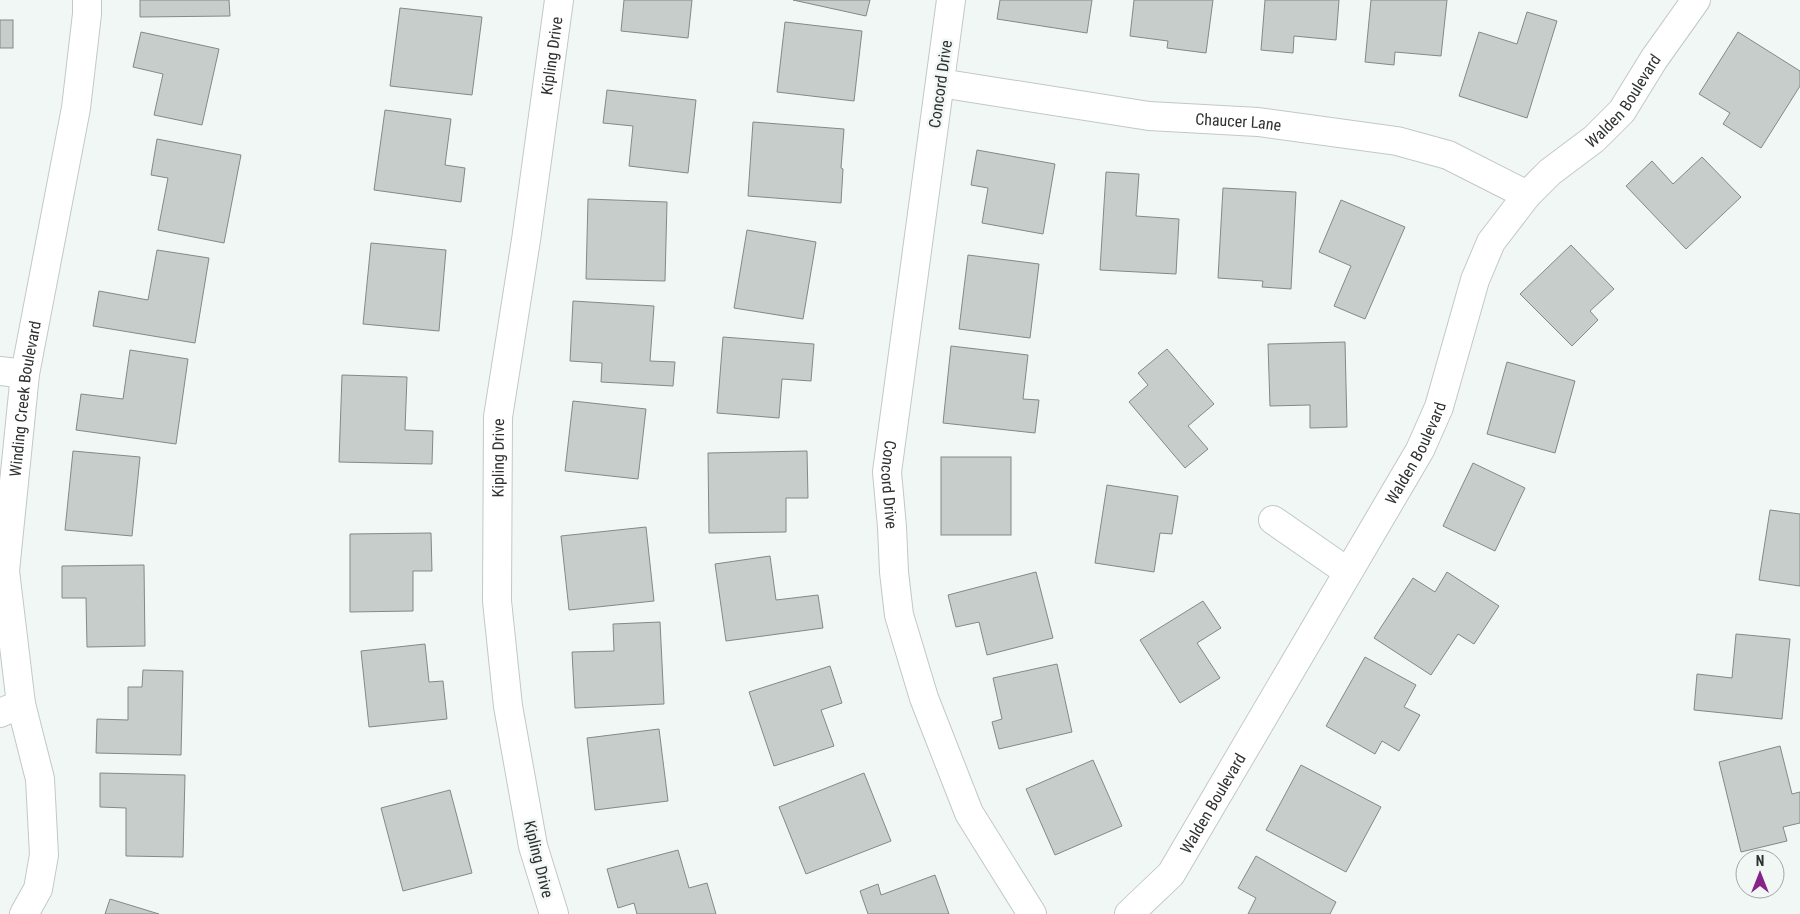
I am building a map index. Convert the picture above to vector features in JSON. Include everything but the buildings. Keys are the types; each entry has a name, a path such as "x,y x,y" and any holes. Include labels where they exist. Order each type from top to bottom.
{"street":[{"name":"Winding Creek Boulevard","path":"24,914 38,889 44,855 40,779 10,708 5,571 12,372 76,108 87,0"},
{"name":"Kipling Drive","path":"554,914 532,836 508,706 497,601 498,417 526,240 559,0"},
{"name":"Concord Drive","path":"951,0 887,472 894,572 899,615 924,698 969,813 1032,914"},
{"name":"Walden Boulevard","path":"1129,914 1171,874 1424,441 1440,407 1475,280 1491,242 1527,195 1550,172 1594,139 1622,110 1654,59 1696,0"},
{"name":"Chaucer Lane","path":"940,83 1149,116 1258,122 1397,141 1448,155 1527,195"},
{"path":"1273,520 1348,572"}]}
